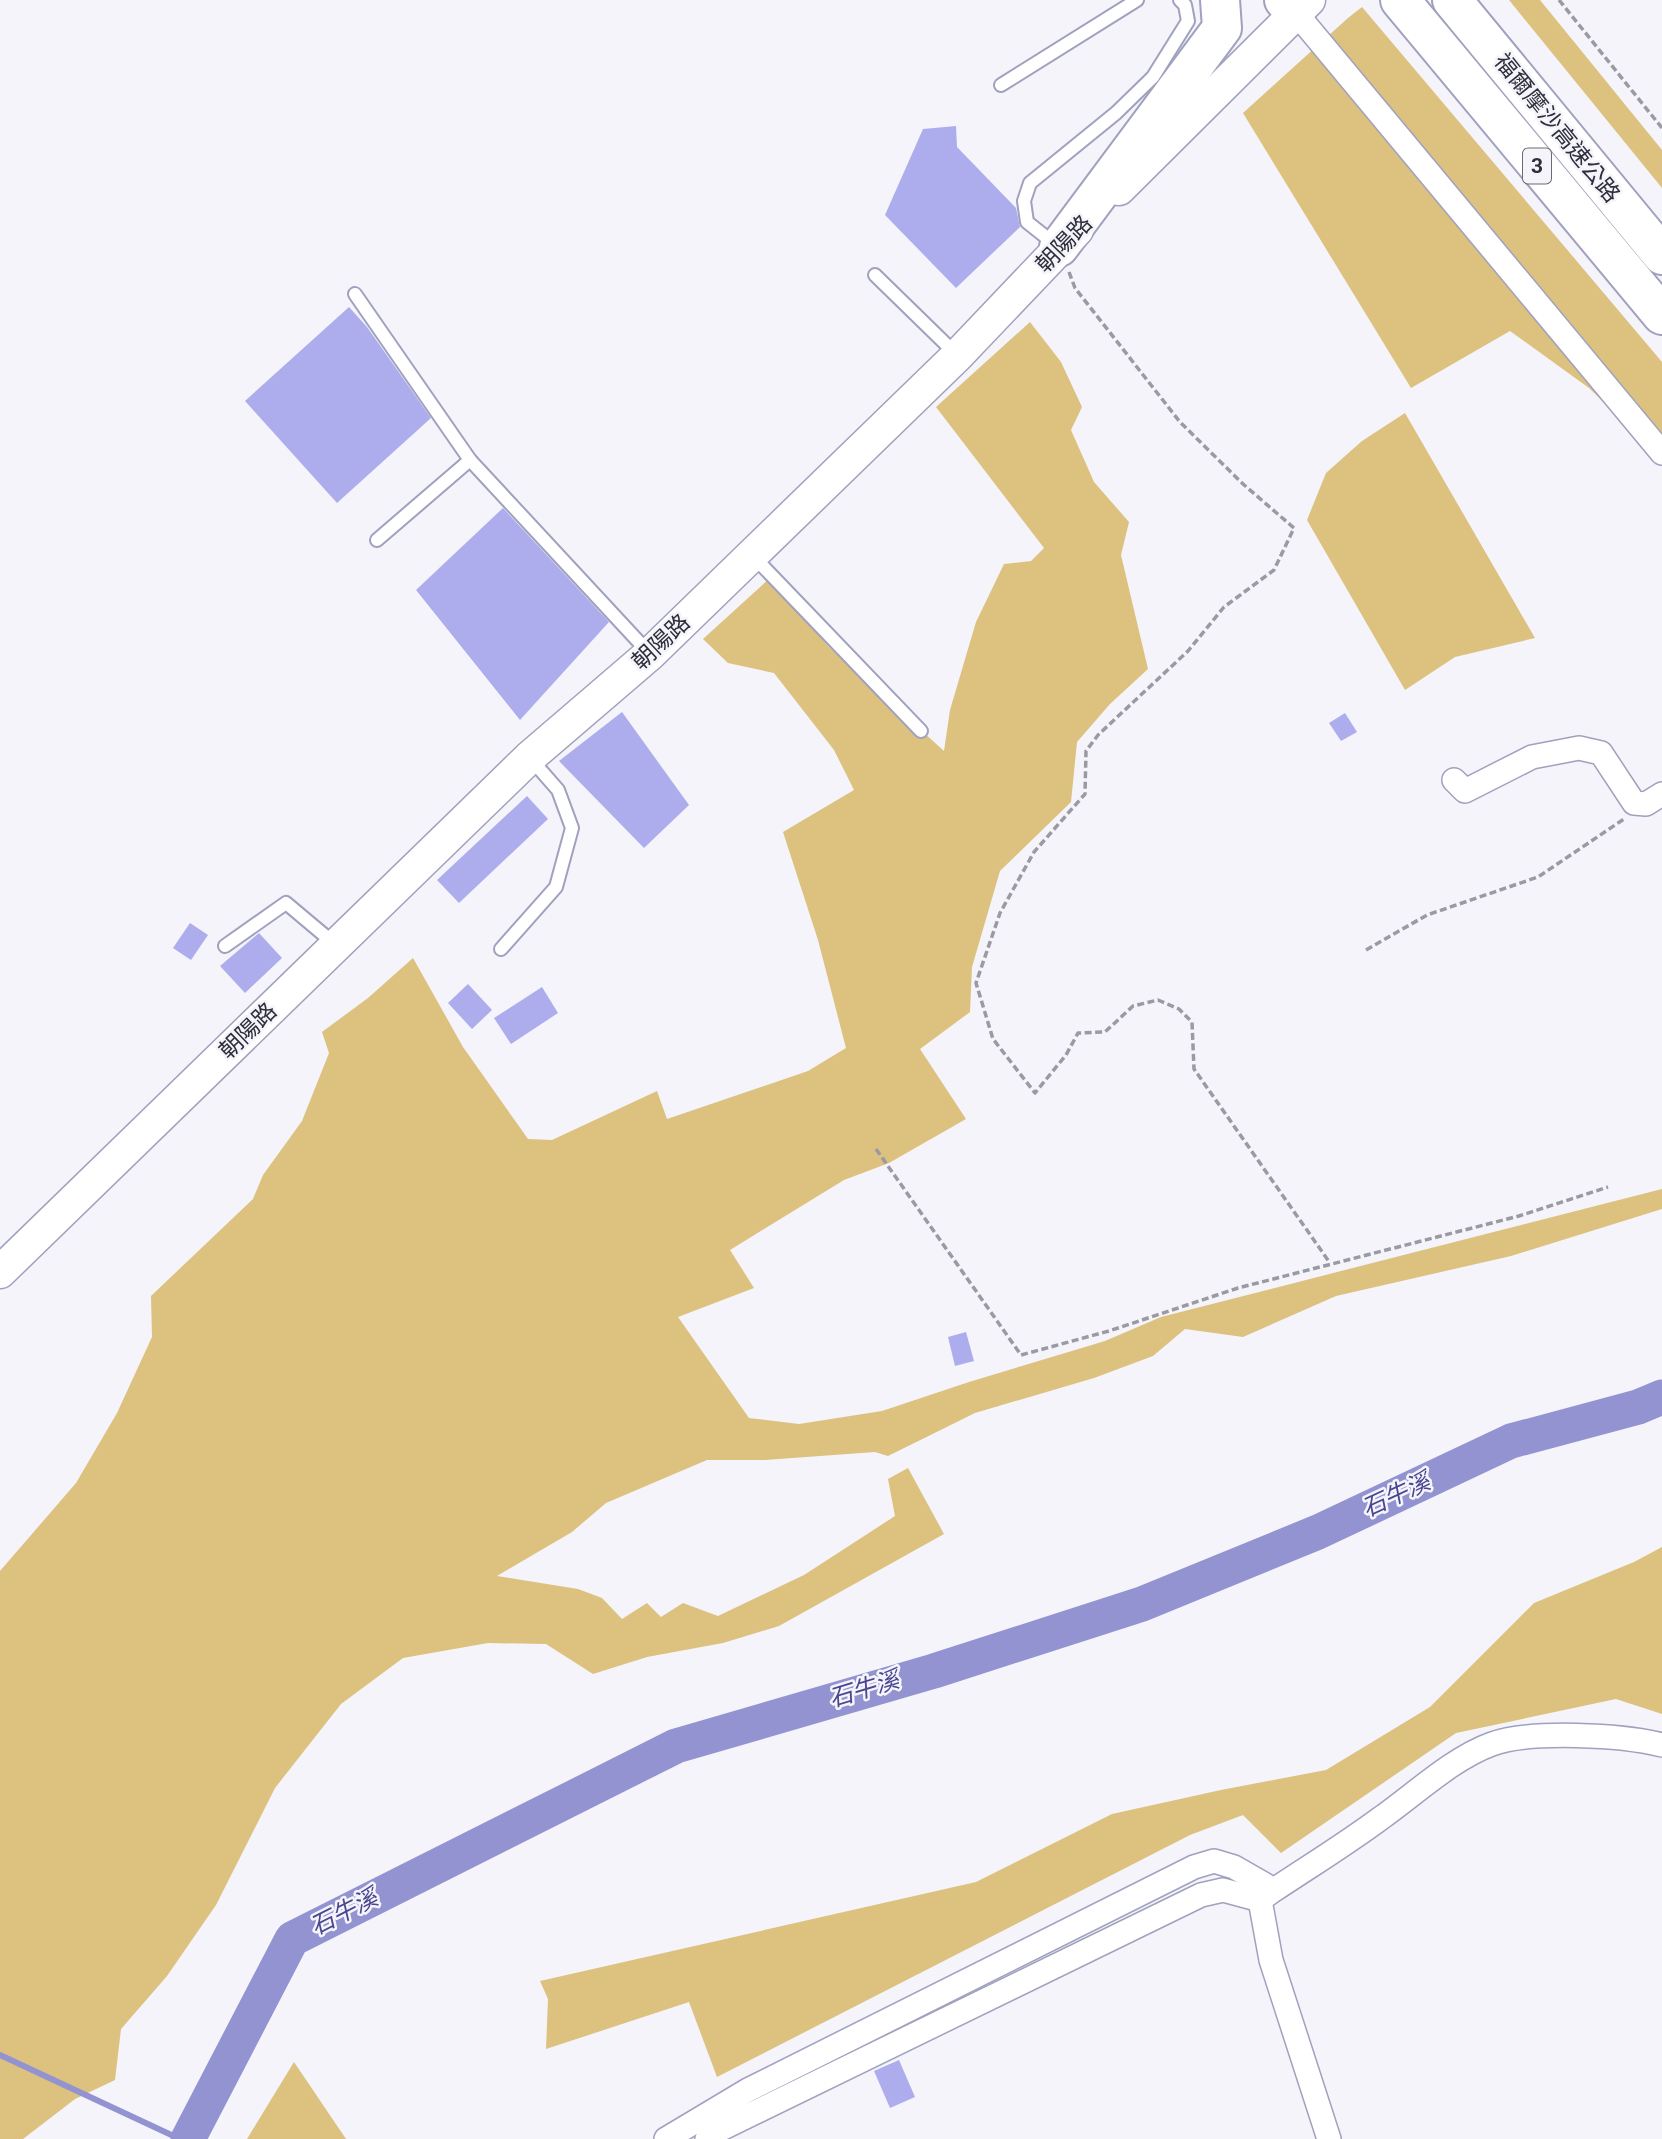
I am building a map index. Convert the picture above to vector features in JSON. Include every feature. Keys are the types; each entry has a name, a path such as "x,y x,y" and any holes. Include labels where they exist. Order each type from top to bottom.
{"highway":[{"path":"1059,247 1222,28 1220,0"},
{"name":"福爾摩沙高速公路","path":"1452,0 1662,255"},
{"name":"福爾摩沙高速公路","path":"1406,8 1662,316"}],"main road":[{"name":"朝陽路","path":"0,1272 530,757 650,654 958,355 1059,247 1296,4"}],"street":[{"path":"1296,4 1662,453"},
{"path":"1454,780 1465,791 1532,757 1579,748 1601,753 1634,803 1654,799"},
{"path":"707,2139 721,2129 1201,1895 1223,1890 1267,1895 1367,1829 1466,1756 1492,1744 1517,1737 1603,1736 1662,1745"},
{"path":"666,2139 748,2090 1194,1867 1214,1861 1234,1867 1267,1895 1271,1960 1329,2139"}],"lane":[{"path":"1001,85 1137,0"},
{"path":"1059,247 1027,222 1024,201 1030,183 1116,113 1153,78 1188,21 1185,5 1180,0"},
{"path":"875,275 958,355"},
{"path":"355,294 470,460 650,654"},
{"path":"377,540 470,460"},
{"path":"752,555 921,731"},
{"path":"501,949 556,887 572,828 558,790 530,757"},
{"path":"225,946 286,903 337,945"}],"path":[{"path":"1559,0 1662,128"},
{"path":"1059,247 1075,288 1180,422 1243,484 1294,528 1274,570 1224,607 1188,651 1098,734 1086,751 1085,794 1034,852 1000,912 976,983 993,1039 1035,1093 1066,1055 1078,1033 1105,1032 1133,1006 1158,1000 1179,1009 1192,1021 1194,1069 1330,1263"},
{"path":"1366,950 1427,915 1538,877 1654,799"},
{"path":"876,1149 1021,1355 1109,1331 1238,1288 1519,1216 1608,1187"}],"shaded area":[{"path":"1509,0 1540,0 1662,150 1662,188"},
{"path":"1362,7 1662,362 1662,459 1589,388 1510,331 1411,388 1243,113"},
{"path":"1030,322 1061,362 1082,407 1071,430 1094,482 1129,522 1121,555 1148,669 1110,704 1077,742 1071,802 1000,871 972,967 970,1012 920,1049 966,1119 889,1163 844,1180 730,1250 754,1288 678,1317 749,1418 799,1424 882,1411 1105,1341 1161,1317 1662,1189 1662,1209 1511,1256 1336,1296 1243,1337 1185,1329 1153,1356 1094,1378 975,1413 888,1456 875,1452 765,1460 707,1460 606,1503 572,1532 497,1576 578,1589 602,1598 622,1619 647,1603 661,1617 683,1603 718,1616 804,1575 895,1516 888,1479 908,1468 944,1534 779,1626 723,1643 647,1657 593,1674 546,1644 488,1643 403,1658 341,1704 275,1788 216,1905 167,1976 121,2029 115,2080 75,2099 23,2139 0,2139 0,1571 76,1483 117,1413 152,1337 151,1296 253,1199 263,1175 302,1121 329,1053 322,1032 368,998 413,958 463,1047 528,1139 552,1140 657,1091 667,1119 808,1071 846,1048 818,940 783,832 854,790 834,750 774,673 728,663 703,639 770,578 828,646 944,751 950,710 976,622 1004,564 1031,561 1044,548 936,407"},
{"path":"1405,413 1535,638 1455,657 1405,690 1307,520 1326,473 1362,441"},
{"path":"1662,1547 1662,1714 1616,1699 1456,1733 1281,1853 1243,1815 1190,1835 717,2077 689,2002 546,2049 548,1999 540,1981 976,1882 1112,1814 1326,1770 1430,1707 1534,1603 1634,1562"},
{"path":"294,2062 346,2139 247,2139"}],"building":[{"path":"956,126 957,147 1016,208 1020,227 956,288 885,215 923,129"},
{"path":"349,307 367,327 431,418 337,503 245,401"},
{"path":"503,508 609,622 520,720 416,590"},
{"path":"622,712 689,805 644,848 559,761"},
{"path":"1345,713 1357,732 1341,741 1329,723"},
{"path":"527,796 548,819 459,903 437,880"},
{"path":"190,923 208,935 191,960 173,948"},
{"path":"259,933 282,958 245,993 220,966"},
{"path":"468,984 492,1010 472,1029 448,1003"},
{"path":"542,987 558,1013 511,1044 494,1018"},
{"path":"966,1332 974,1361 955,1366 948,1337"},
{"path":"899,2060 915,2097 890,2108 874,2071"}],"waterway":[{"name":"石牛溪","path":"188,2139 292,1939 676,1746 934,1671 1142,1604 1318,1532 1511,1441 1638,1407 1662,1397"},
{"path":"0,2055 180,2139"}]}
